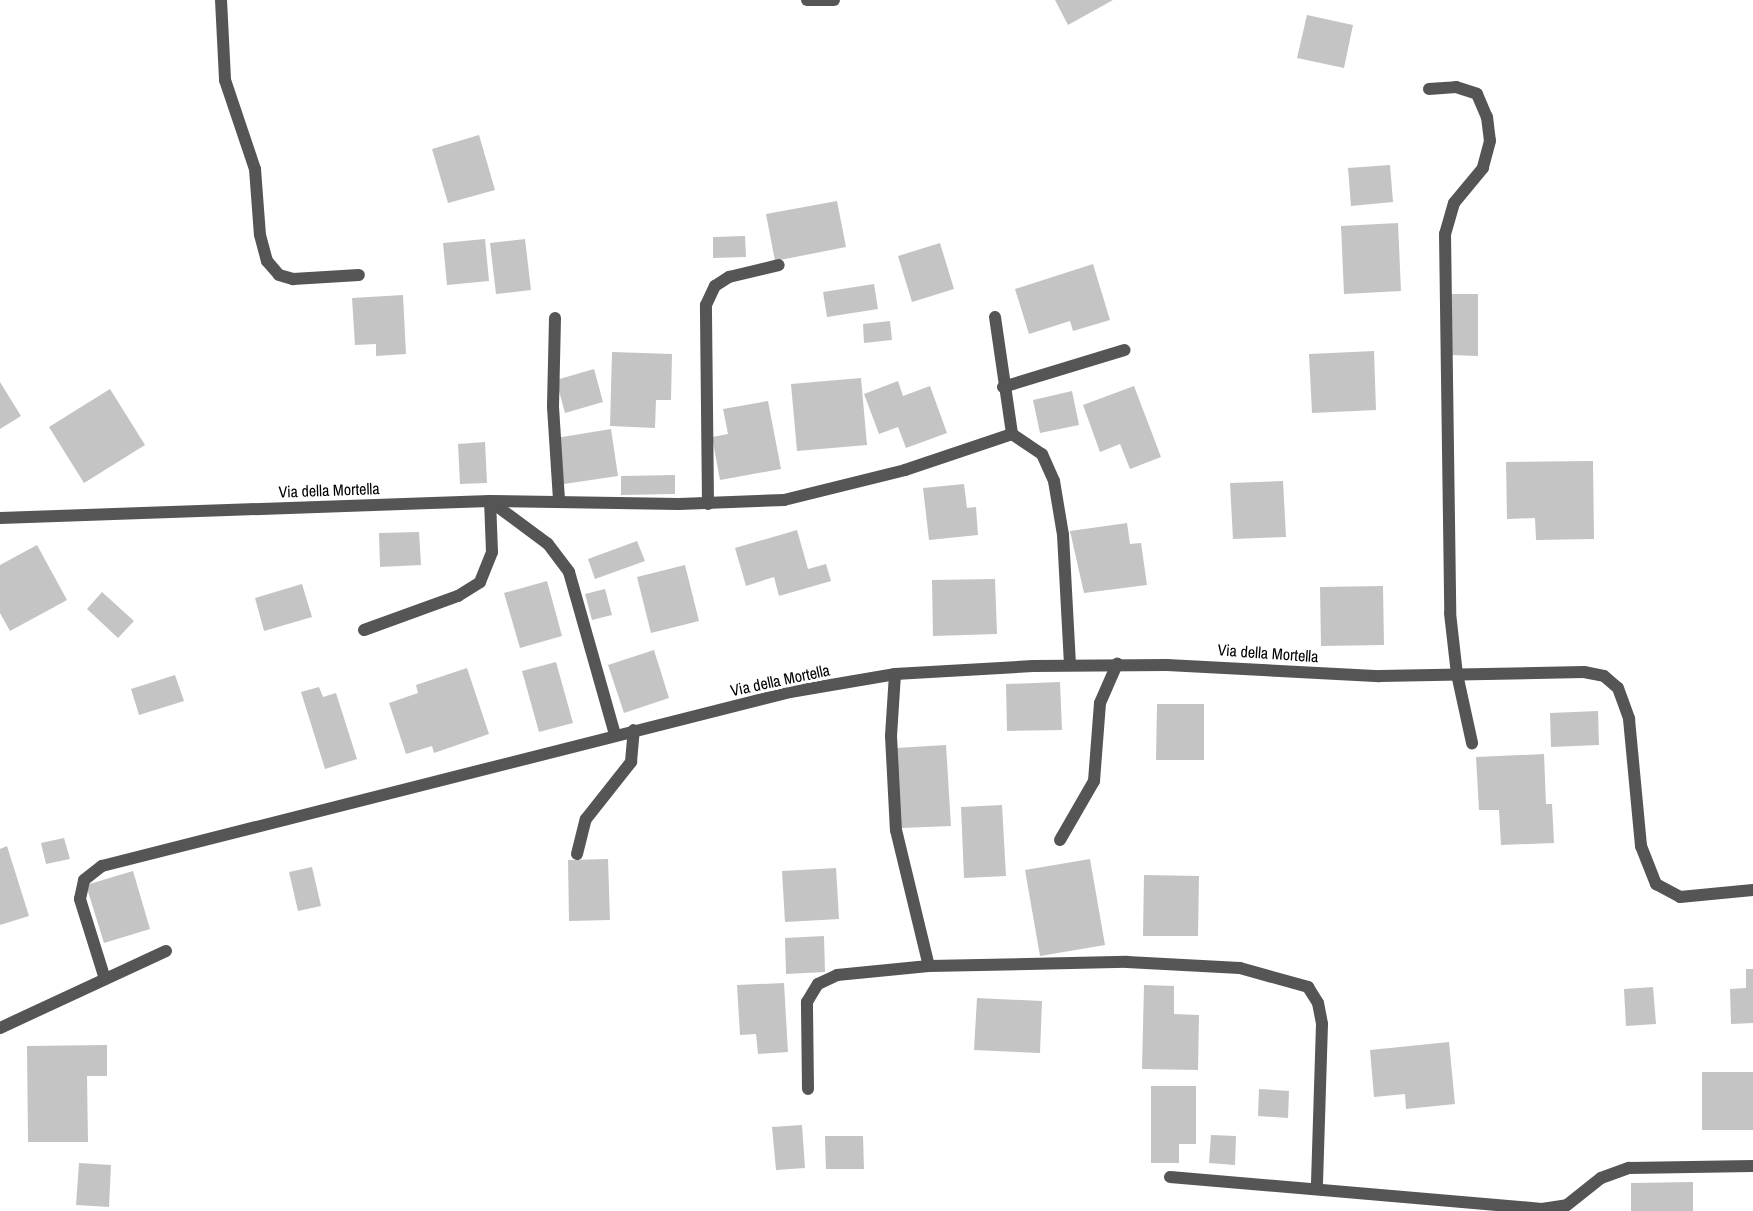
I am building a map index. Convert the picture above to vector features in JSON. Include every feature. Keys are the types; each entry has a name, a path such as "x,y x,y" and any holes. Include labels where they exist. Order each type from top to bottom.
{"street":[{"path":"221,0 225,80 255,169 260,235 267,261 279,275 293,279 359,275"},
{"path":"807,0 834,0"},
{"path":"1429,89 1456,87 1477,94 1484,107 1490,141 1484,168 1454,203 1445,234 1450,605 1457,674 1472,742"},
{"path":"708,504 706,305 715,286 729,277 779,265"},
{"path":"995,317 1012,434 1041,454 1054,481 1064,535 1070,664"},
{"path":"555,318 553,407 559,501"},
{"path":"1004,387 1125,350"},
{"name":"Via della Mortella","path":"0,518 490,501 708,504 801,498 1012,434"},
{"path":"364,630 458,596 480,582 492,552 490,501"},
{"path":"490,501 548,544 569,573 615,735"},
{"name":"Via della Mortella","path":"105,979 80,899 84,880 102,866 790,692 895,674 1070,664 1359,675 1584,672 1611,680 1623,698 1629,719 1641,846 1656,884 1680,897 1753,890"},
{"path":"1060,840 1094,781 1100,703 1117,664"},
{"path":"895,674 891,736 896,830 929,966"},
{"path":"577,854 586,819 631,762 634,730"},
{"path":"0,1028 166,951"},
{"path":"808,1089 805,1010 818,984 844,973 929,966 1205,963 1240,968 1308,987 1318,1003 1322,1024 1317,1087 1317,1187"},
{"path":"1170,1178 1317,1187 1548,1208 1572,1202 1601,1178 1629,1168 1753,1166"}],"building":[{"path":"1055,0 1113,0 1068,25"},
{"path":"1307,15 1353,25 1344,68 1297,58"},
{"path":"479,135 495,190 448,203 432,149"},
{"path":"1390,165 1393,202 1351,206 1348,168"},
{"path":"837,201 846,247 775,261 766,214"},
{"path":"1398,223 1401,291 1344,294 1341,226"},
{"path":"745,236 746,257 713,258 713,237"},
{"path":"485,239 489,281 447,285 443,243"},
{"path":"525,239 531,290 496,294 490,243"},
{"path":"940,243 954,289 912,302 898,256"},
{"path":"1093,264 1110,320 1073,331 1070,321 1029,334 1015,289"},
{"path":"874,284 878,309 827,317 823,292"},
{"path":"1450,294 1478,294 1478,356 1450,355"},
{"path":"403,295 406,354 376,356 376,344 355,345 352,298"},
{"path":"890,321 892,340 864,343 863,324"},
{"path":"1374,351 1376,410 1312,413 1309,354"},
{"path":"612,352 672,354 671,400 656,400 655,428 610,426"},
{"path":"594,369 603,402 565,413 556,380"},
{"path":"861,378 867,445 797,451 791,384"},
{"path":"898,381 903,396 930,386 947,433 906,448 898,427 879,434 864,394"},
{"path":"0,382 21,416 0,429"},
{"path":"1134,386 1161,457 1130,469 1120,444 1100,452 1083,405"},
{"path":"110,389 145,445 84,483 49,427"},
{"path":"1072,391 1079,425 1040,433 1033,400"},
{"path":"768,401 781,469 720,480 712,437 728,434 723,409"},
{"path":"611,429 618,476 564,484 556,438"},
{"path":"485,442 487,483 460,484 458,444"},
{"path":"1593,461 1594,539 1536,540 1535,518 1507,519 1506,462"},
{"path":"675,475 675,494 621,495 621,476"},
{"path":"1283,481 1286,537 1233,539 1230,483"},
{"path":"964,484 967,508 976,507 978,535 929,540 923,488"},
{"path":"1127,523 1130,544 1141,543 1147,585 1084,593 1070,531"},
{"path":"797,530 808,569 826,564 831,581 779,596 774,577 746,586 735,548"},
{"path":"419,532 421,565 380,567 379,533"},
{"path":"637,541 645,561 595,579 588,559"},
{"path":"37,545 67,600 10,631 0,613 0,565"},
{"path":"685,565 699,621 651,633 637,577"},
{"path":"995,579 997,634 933,636 932,580"},
{"path":"547,581 562,636 520,648 504,593"},
{"path":"302,584 312,617 264,631 255,598"},
{"path":"1383,586 1384,645 1321,646 1320,587"},
{"path":"605,589 612,615 592,620 585,594"},
{"path":"102,592 134,621 118,638 87,609"},
{"path":"654,650 669,698 624,713 608,665"},
{"path":"556,662 573,723 539,732 522,671"},
{"path":"467,668 489,734 434,753 432,746 406,754 389,703 418,693 416,685"},
{"path":"175,675 184,701 139,715 131,689"},
{"path":"1060,682 1062,730 1007,731 1006,684"},
{"path":"319,687 323,697 336,693 357,759 325,769 301,692"},
{"path":"1157,704 1204,704 1204,760 1156,760"},
{"path":"1598,711 1599,745 1551,747 1550,713"},
{"path":"946,745 951,826 901,828 896,748"},
{"path":"1544,754 1546,804 1552,804 1554,843 1501,845 1499,810 1479,810 1476,757"},
{"path":"1002,805 1006,876 964,878 961,807"},
{"path":"64,838 70,859 46,864 41,843"},
{"path":"7,846 29,916 0,925 0,849"},
{"path":"608,859 610,920 569,921 568,860"},
{"path":"1090,859 1105,945 1040,956 1025,870"},
{"path":"312,867 321,906 298,911 289,872"},
{"path":"836,868 839,919 785,922 782,871"},
{"path":"133,871 150,929 104,943 86,885"},
{"path":"1144,875 1199,876 1198,936 1143,936"},
{"path":"824,936 825,972 786,974 785,938"},
{"path":"1746,969 1753,969 1753,1023 1731,1024 1730,989 1746,988"},
{"path":"784,983 788,1052 758,1054 756,1034 740,1035 737,985"},
{"path":"1144,985 1174,986 1174,1014 1199,1015 1198,1070 1142,1069"},
{"path":"1653,987 1656,1024 1626,1026 1624,989"},
{"path":"977,998 1042,1001 1040,1053 974,1050"},
{"path":"1449,1042 1455,1104 1406,1109 1405,1094 1374,1097 1370,1050"},
{"path":"107,1045 107,1076 87,1076 88,1142 28,1142 27,1046"},
{"path":"1702,1072 1753,1072 1753,1130 1702,1130"},
{"path":"1151,1086 1196,1086 1196,1144 1179,1144 1179,1163 1151,1163"},
{"path":"1259,1089 1289,1091 1288,1118 1258,1116"},
{"path":"802,1125 805,1168 776,1170 772,1127"},
{"path":"1211,1135 1236,1136 1235,1165 1209,1163"},
{"path":"825,1136 863,1136 864,1169 826,1169"},
{"path":"79,1163 111,1165 109,1207 76,1205"},
{"path":"1693,1182 1693,1211 1631,1211 1631,1183"}]}
